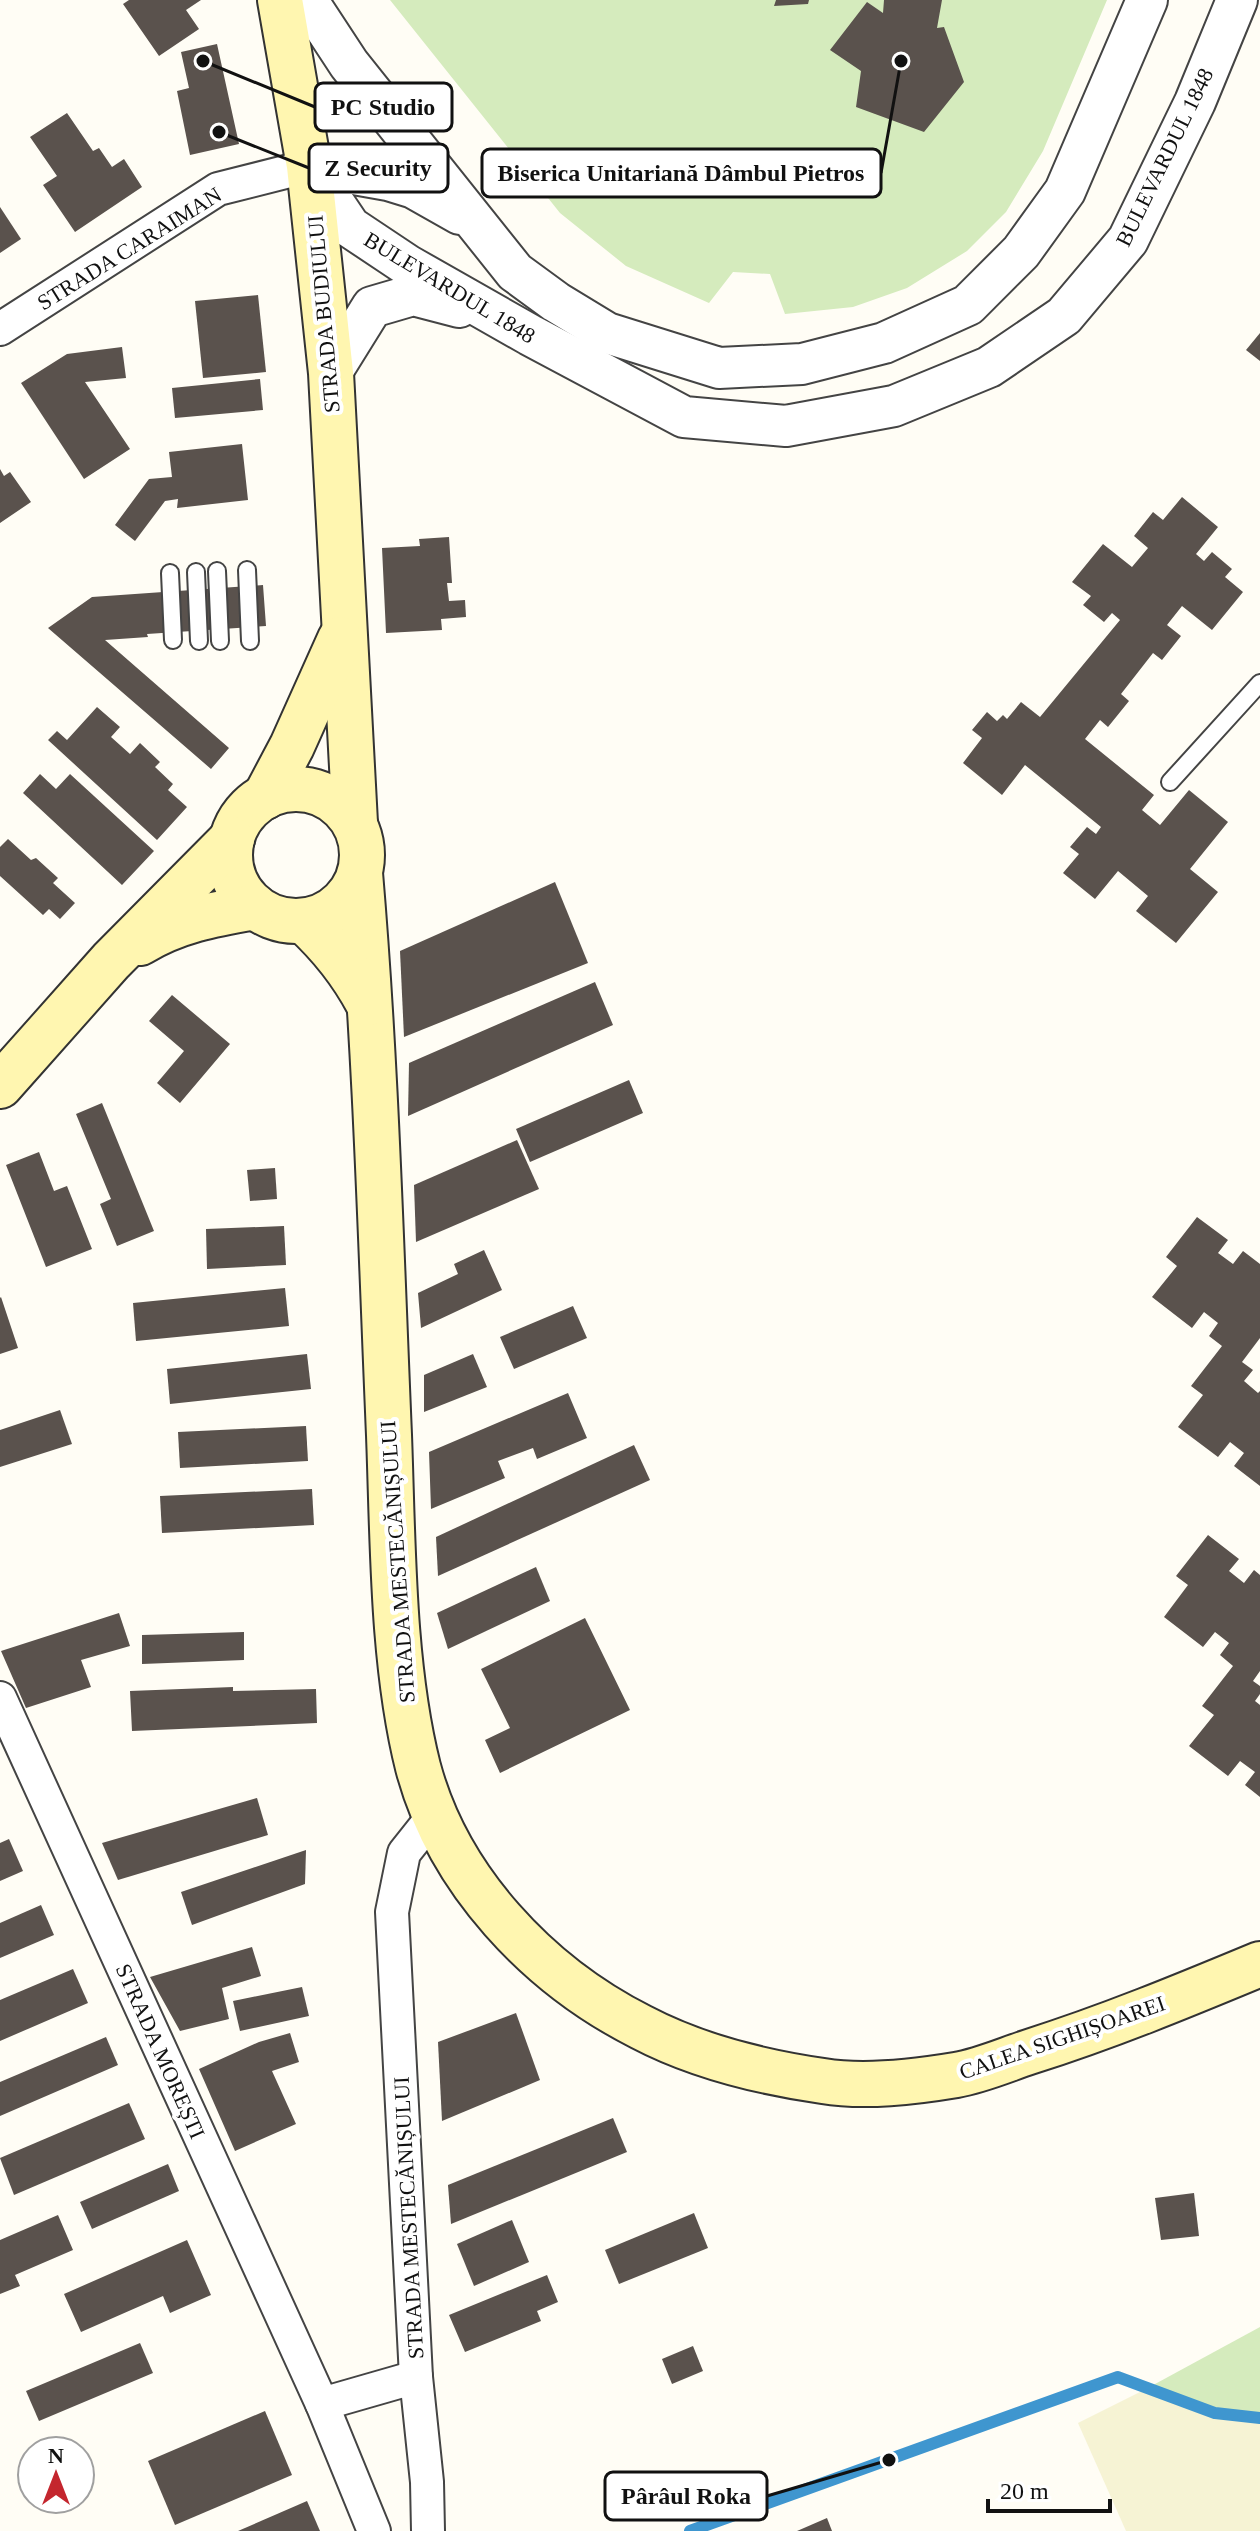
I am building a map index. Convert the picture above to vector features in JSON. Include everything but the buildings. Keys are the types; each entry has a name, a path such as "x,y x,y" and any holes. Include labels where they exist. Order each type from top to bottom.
{"main road":[{"name":"STRADA BUDIULUI","path":"280,0 309,166 331,373 355,823"},
{"name":"STRADA BUDIULUI","path":"265,797 292,746 344,630"},
{"path":"0,1086 111,961 232,839 244,814 265,797 289,789 315,791 338,803 355,823 362,847 360,873 348,896 329,913 304,921 279,919 255,907 238,888 230,864 232,839"},
{"name":"STRADA MESTECĂNIȘULUI","path":"360,873 371,1009 395,1594 407,1719 419,1771 435,1814"},
{"path":"111,961 162,930 211,915 255,907"},
{"name":"STRADA MESTECĂNIȘULUI","path":"304,921 352,972 371,1009"},
{"name":"CALEA SIGHIȘOAREI","path":"435,1814 458,1864 491,1907 536,1955 588,1995 639,2027 695,2051 827,2082 890,2082 959,2075 1105,2028 1260,1964"}],"street":[{"path":"307,0 349,64 475,223"},
{"name":"BULEVARDUL 1848","path":"309,166 358,172 414,188 475,223 515,272 607,333 719,368 802,364 884,343 968,305 1021,252 1065,191 1147,0"},
{"name":"BULEVARDUL 1848","path":"309,166 350,227 407,265 684,417 786,426 894,406 989,367 1064,316 1128,240 1195,102 1237,0"},
{"name":"STRADA CARAIMAN","path":"0,329 218,189 309,166"},
{"path":"331,373 372,307 413,295 501,317"},
{"name":"STRADA MOREȘTI","path":"0,1698 322,2404 374,2531"},
{"name":"STRADA MESTECĂNIȘULUI","path":"428,2531 427,2482 416,2377 392,1912 404,1853 435,1814"},
{"path":"322,2404 416,2377"}],"lane":[{"path":"247,570 250,641"},
{"path":"217,571 220,641"},
{"path":"196,572 199,641"},
{"path":"170,573 173,640"},
{"path":"1170,782 1260,683"}],"shaded area":[{"path":"1144,2390 1260,2424 1260,2531 1126,2531 1078,2423"}],"green space":[{"path":"390,0 1107,0 1043,151 1006,212 967,251 907,288 853,307 785,314 770,274 733,272 709,303 626,266 560,213"},
{"path":"1260,2327 1260,2424 1144,2390"}],"waterway":[{"path":"690,2531 1118,2377 1215,2413 1260,2418"}],"place":[{"name":"PC Studio","path":"203,61"},
{"name":"Biserica Unitariană Dâmbul Pietros","path":"901,61"},
{"name":"Z Security","path":"219,132"},
{"name":"Pârâul Roka","path":"889,2460"}]}
